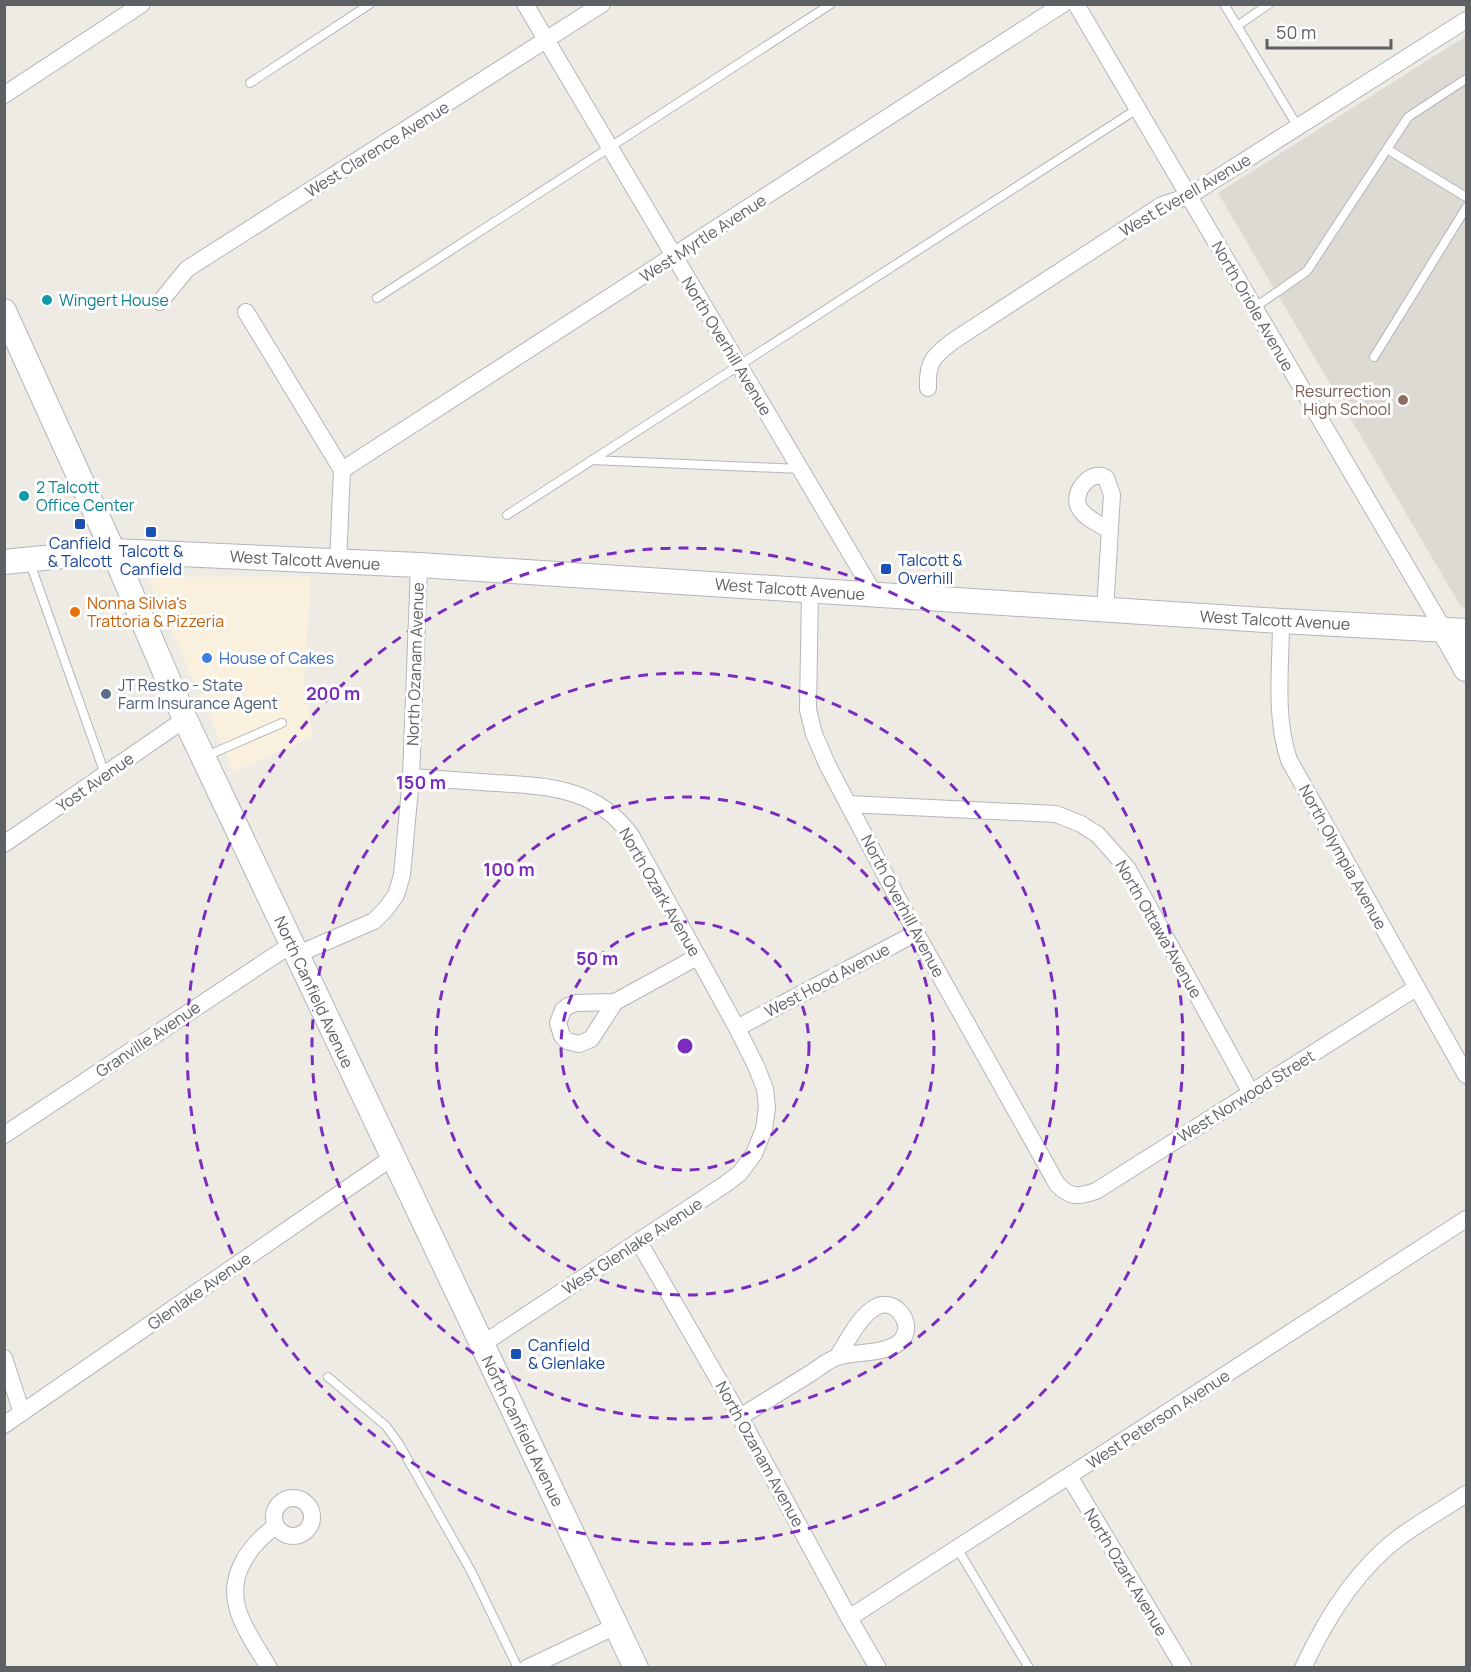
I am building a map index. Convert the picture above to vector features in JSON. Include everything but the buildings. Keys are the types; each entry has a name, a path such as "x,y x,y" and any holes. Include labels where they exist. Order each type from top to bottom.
{"street":[{"path":"4,95 142,4"},
{"name":"North Overhill Avenue","path":"525,4 874,595"},
{"name":"West Clarence Avenue","path":"160,302 187,270 602,4"},
{"name":"West Myrtle Avenue","path":"342,470 1063,4"},
{"name":"North Oriole Avenue","path":"1076,4 1254,308 1455,631 1467,669"},
{"name":"West Everell Avenue","path":"928,388 927,371 931,361 953,341 1162,205 1189,196 1467,20"},
{"name":"North Canfield Avenue","path":"4,310 113,551 185,719 636,1668"},
{"path":"246,312 342,470 338,562"},
{"path":"1105,610 1109,530"},
{"name":"West Talcott Avenue","path":"4,562 113,551 419,565 1455,631"},
{"name":"North Ozanam Avenue","path":"294,949 374,921 396,895 402,875 411,777 419,565"},
{"name":"North Overhill Avenue","path":"810,590 808,711 814,734 828,766 916,933 1057,1184 1064,1192 1074,1196"},
{"name":"North Olympia Avenue","path":"1281,621 1280,723 1289,760 1467,1075"},
{"name":"Yost Avenue","path":"4,844 185,719"},
{"name":"North Ozark Avenue","path":"411,777 555,788 601,807 622,823 632,837 756,1066 765,1089 767,1107 764,1129"},
{"name":"North Ottawa Avenue","path":"849,804 1056,814 1081,824 1098,835 1128,868 1251,1093"},
{"name":"West Hood Avenue","path":"737,1028 916,933"},
{"name":"Granville Avenue","path":"4,1135 294,949"},
{"path":"615,1002 697,957"},
{"name":"West Norwood Street","path":"1074,1196 1083,1196 1096,1191 1416,988"},
{"name":"West Glenlake Avenue","path":"481,1345 740,1173 754,1154 764,1129"},
{"name":"Glenlake Avenue","path":"4,1425 393,1157"},
{"name":"West Peterson Avenue","path":"849,1618 1467,1219"},
{"name":"North Ozanam Avenue","path":"639,1242 740,1417 878,1668"},
{"path":"740,1417 837,1357"},
{"path":"4,1358 22,1413"},
{"name":"North Ozark Avenue","path":"1069,1476 1184,1668"},
{"path":"1303,1668 1328,1619 1375,1558 1400,1536 1467,1494"},
{"path":"269,1668 237,1608 235,1590 239,1569 249,1550 263,1535 276,1526"},
{"path":"528,1668 616,1626"}],"lane":[{"path":"250,83 370,4"},
{"path":"377,298 831,4"},
{"path":"1224,4 1298,127"},
{"path":"1237,26 1269,4"},
{"path":"1254,308 1307,271 1408,117 1467,78"},
{"path":"507,515 1137,109"},
{"path":"1387,149 1467,197"},
{"path":"1374,357 1467,208"},
{"path":"592,460 800,470"},
{"path":"28,560 105,774"},
{"path":"203,757 282,723"},
{"path":"328,1377 386,1426 399,1444 471,1571 518,1668"},
{"path":"957,1548 1029,1668"}],"shaded area":[{"name":"Resurrection High School","path":"1466,36 1466,607 1461,607 1218,193"},
{"path":"148,577 311,577 304,686 313,736 234,772"}],"place":[{"name":"Wingert House","path":"47,300"},
{"name":"Resurrection High School","path":"1403,400"},
{"name":"2 Talcott Office Center","path":"24,496"},
{"name":"Canfield & Talcott","path":"80,524"},
{"name":"Talcott & Canfield","path":"151,532"},
{"name":"Talcott & Overhill","path":"886,569"},
{"name":"Nonna Silvia's Trattoria & Pizzeria","path":"75,612"},
{"name":"House of Cakes","path":"207,658"},
{"name":"JT Restko - State Farm Insurance Agent","path":"106,694"},
{"name":"Canfield & Glenlake","path":"516,1354"}]}
